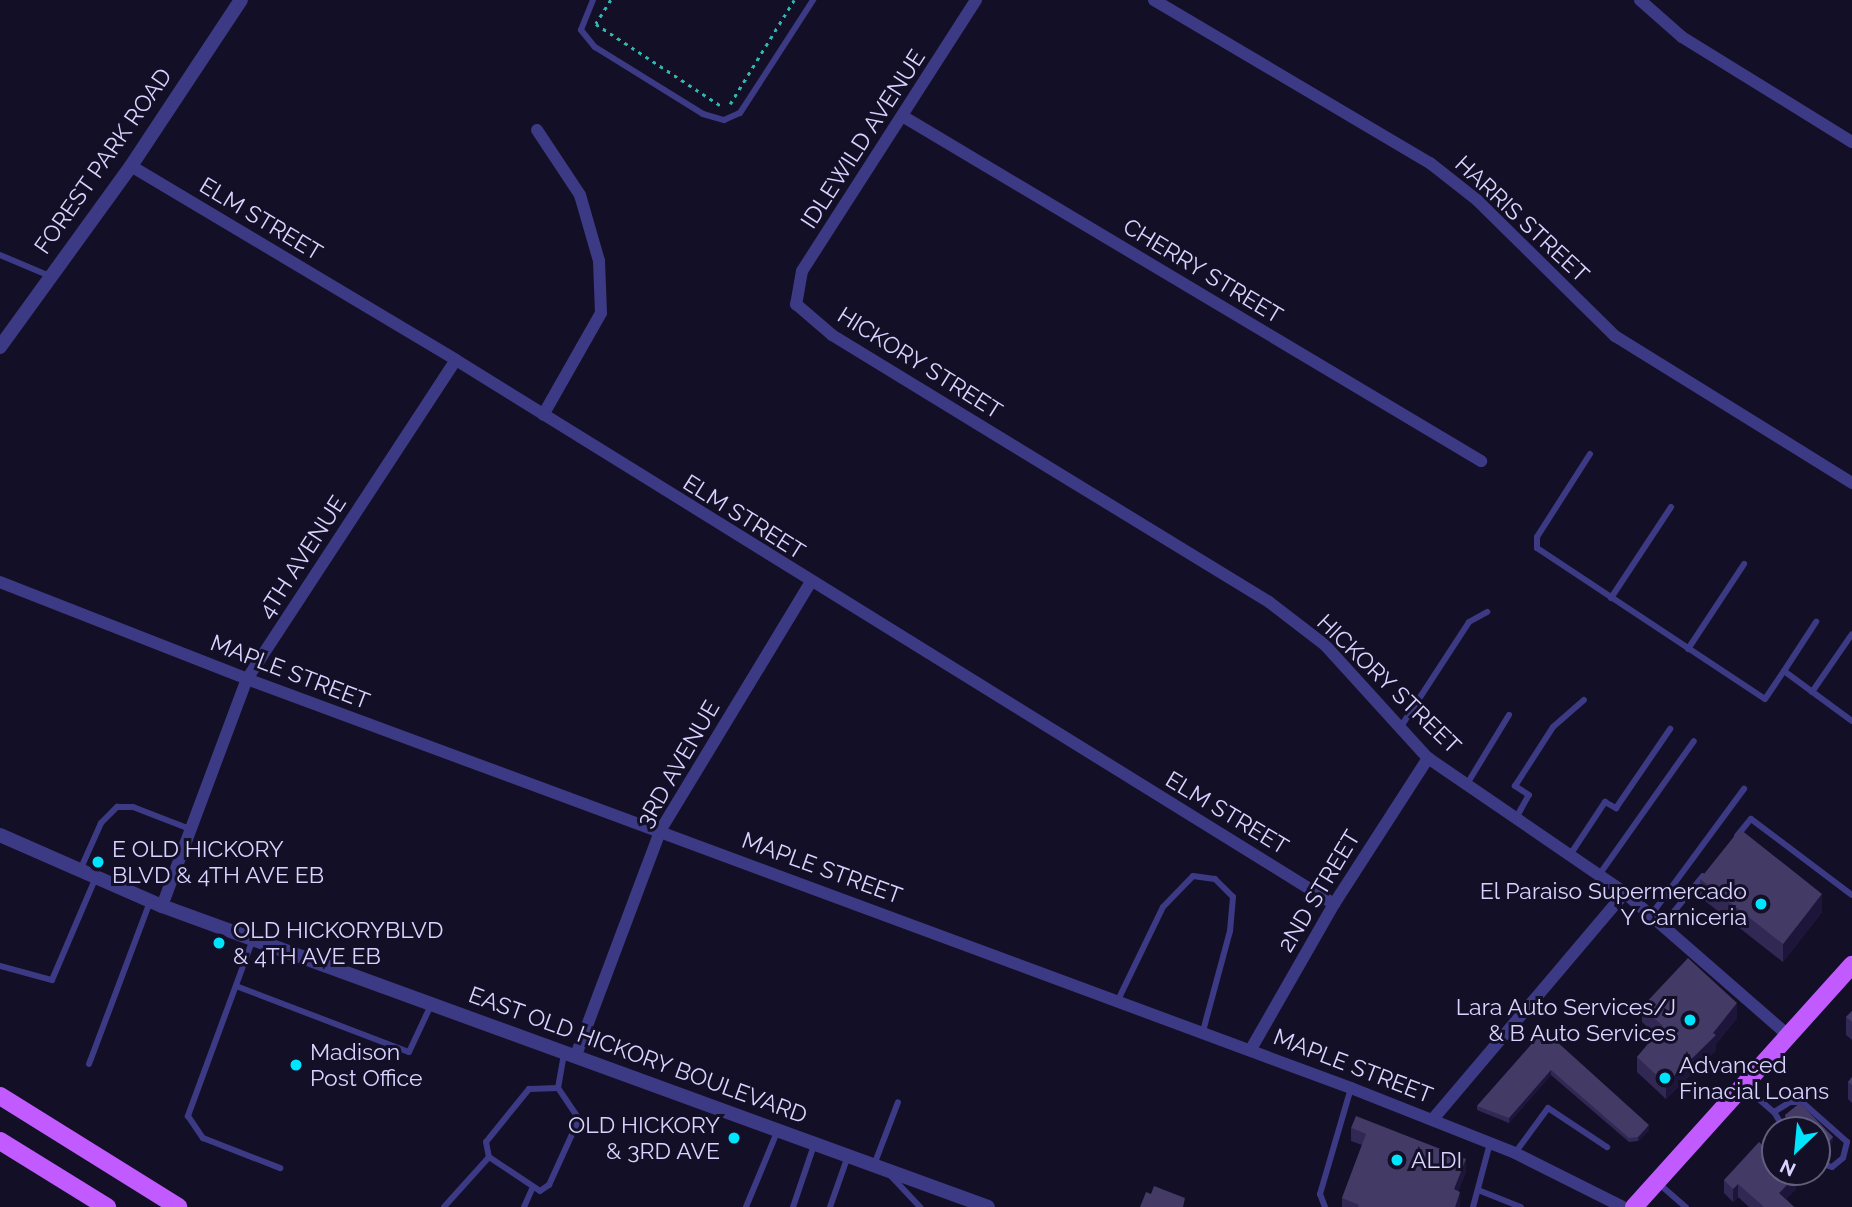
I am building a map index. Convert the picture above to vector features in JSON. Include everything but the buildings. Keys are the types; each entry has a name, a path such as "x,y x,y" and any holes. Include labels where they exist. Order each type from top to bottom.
{"main road":[{"path":"1634,1207 1849,975"},
{"path":"0,1096 178,1207"},
{"path":"0,1141 107,1207"}],"street":[{"name":"FOREST PARK ROAD","path":"0,347 131,166 241,0"},
{"name":"IDLEWILD AVENUE","path":"796,304 802,271 904,117 976,0"},
{"name":"HARRIS STREET","path":"1154,0 1430,163 1477,201 1615,336 1852,483"},
{"path":"1640,0 1682,37 1852,142"},
{"name":"CHERRY STREET","path":"904,117 1481,461"},
{"path":"537,130 580,195 599,261 601,313 543,415"},
{"name":"ELM STREET","path":"131,166 456,360 810,583 1334,904"},
{"name":"HICKORY STREET","path":"796,304 832,335 1269,602 1325,645 1399,730 1428,758 1625,893 1789,1037"},
{"name":"4TH AVENUE","path":"156,903 190,829 247,679 456,360"},
{"name":"MAPLE STREET","path":"0,582 247,679 1203,1031 1433,1119 1515,1153 1623,1207"},
{"name":"3RD AVENUE","path":"570,1053 660,831 810,583"},
{"name":"2ND STREET","path":"1251,1049 1334,904 1428,758"},
{"name":"EAST OLD HICKORY BOULEVARD","path":"0,835 156,903 988,1207"},
{"path":"1433,1119 1625,893"}],"lane":[{"path":"593,0 581,30 594,47 703,114 724,120 740,113 813,0"},
{"path":"0,255 50,276"},
{"path":"1590,454 1537,537 1537,548 1765,699 1816,622"},
{"path":"1611,598 1671,507"},
{"path":"1688,649 1744,564"},
{"path":"1399,730 1469,621 1487,612"},
{"path":"1812,692 1852,634"},
{"path":"1783,671 1852,722"},
{"path":"1516,818 1529,795 1515,786 1553,727 1584,700"},
{"path":"1467,784 1509,715"},
{"path":"1570,855 1605,802 1616,808 1670,729"},
{"path":"1599,875 1694,741"},
{"path":"1651,915 1744,789"},
{"path":"80,870 101,823 117,807 133,807 190,829"},
{"path":"1734,840 1751,818 1852,895"},
{"path":"1664,925 1708,871"},
{"path":"1118,1000 1163,907 1193,876 1215,879 1233,897 1230,931 1203,1031"},
{"path":"0,966 52,980 96,877"},
{"path":"89,1064 156,903"},
{"path":"253,939 188,1116 203,1138 280,1168"},
{"path":"236,986 409,1052 432,1003"},
{"path":"558,1088 570,1053"},
{"path":"1744,1086 1776,1116"},
{"path":"529,1088 558,1088 579,1119 549,1185 540,1191 489,1157 486,1142 529,1088"},
{"path":"1325,1207 1320,1194 1351,1088"},
{"path":"898,1102 879,1167 920,1207"},
{"path":"1774,1112 1790,1102 1802,1102 1818,1116"},
{"path":"1515,1153 1548,1108 1607,1147"},
{"path":"1831,1128 1847,1142 1843,1158 1831,1167"},
{"path":"746,1207 778,1130"},
{"path":"793,1207 814,1143"},
{"path":"1474,1207 1490,1143"},
{"path":"830,1207 849,1156"},
{"path":"444,1207 489,1157"},
{"path":"1657,1183 1686,1207"},
{"path":"524,1207 533,1187"},
{"path":"1478,1190 1521,1207"}],"path":[{"path":"611,0 596,24 727,110 794,0"}],"place":[{"name":"E OLD HICKORY BLVD & 4TH AVE EB","path":"98,862"},
{"name":"El Paraiso Supermercado Y Carniceria","path":"1761,904"},
{"name":"OLD HICKORYBLVD & 4TH AVE EB","path":"219,943"},
{"name":"Lara Auto Services/J & B Auto Services","path":"1690,1020"},
{"name":"Madison Post Office","path":"296,1065"},
{"name":"Advanced Finacial Loans","path":"1665,1078"},
{"name":"OLD HICKORY & 3RD AVE","path":"734,1138"},
{"name":"ALDI","path":"1397,1160"}]}
